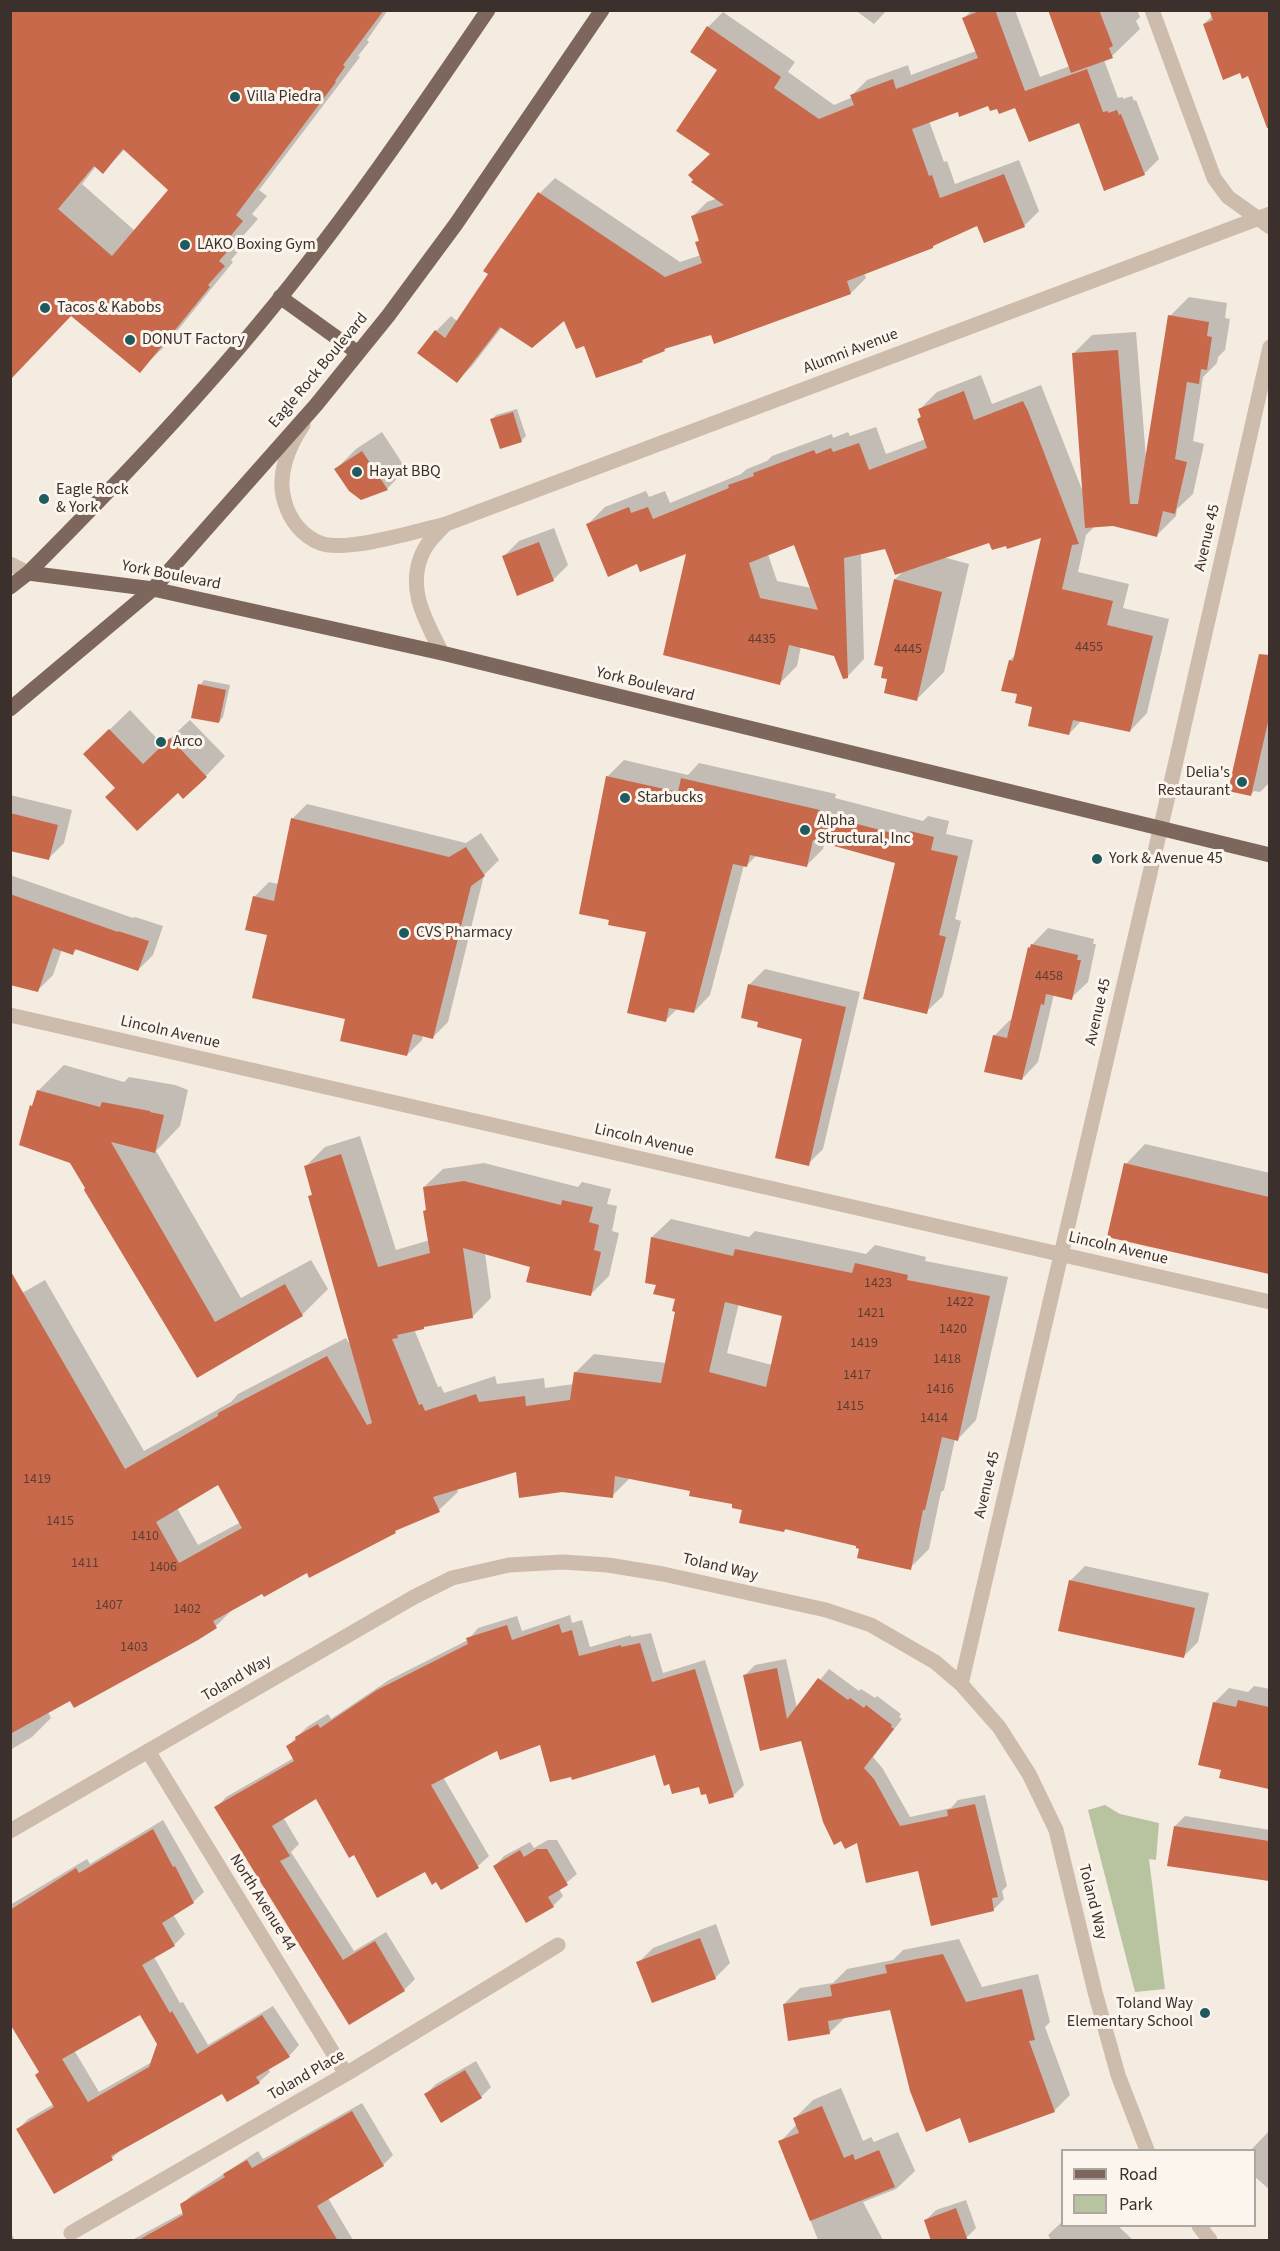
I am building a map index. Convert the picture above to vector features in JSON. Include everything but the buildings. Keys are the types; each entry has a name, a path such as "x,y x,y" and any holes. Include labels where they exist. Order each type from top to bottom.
{"main road":[{"path":"10,587 28,573 125,476 280,297 354,204 488,10"},
{"name":"Eagle Rock Boulevard","path":"10,709 153,589 316,405 456,224 602,10"},
{"path":"280,297 358,353"},
{"name":"York Boulevard","path":"28,573 153,589 442,653 1269,855"}],"street":[{"path":"1152,10 1214,178 1228,197 1266,220"},
{"name":"Alumni Avenue","path":"316,405 296,435 284,464 281,492 289,516 303,533 321,544 346,545 394,537 446,524 1266,220"},
{"name":"Avenue 45","path":"961,1684 1160,829 1269,347"},
{"name":"Alumni Avenue","path":"442,653 423,615 415,590 417,566 425,547 446,524"},
{"name":"York Boulevard","path":"10,564 28,573"},
{"name":"Lincoln Avenue","path":"10,1016 1269,1302"},
{"name":"Toland Way","path":"10,1832 414,1597 452,1578 509,1565 563,1562 608,1565 663,1574 826,1610 871,1625 935,1662 961,1684 999,1727 1029,1774 1056,1830 1115,2065 1146,2149"},
{"name":"North Avenue 44","path":"148,1751 346,2074"},
{"name":"Toland Place","path":"71,2233 346,2074 558,1944"},
{"path":"1200,2227 1210,2241"}],"green space":[{"path":"1105,1805 1120,1814 1159,1823 1156,1860 1149,1859 1165,1989 1135,1992 1088,1810"}],"place":[{"name":"Villa Piedra","path":"235,97"},
{"name":"LAKO Boxing Gym","path":"185,245"},
{"name":"Tacos & Kabobs","path":"45,308"},
{"name":"DONUT Factory","path":"130,340"},
{"name":"Hayat BBQ","path":"357,472"},
{"name":"Eagle Rock & York","path":"44,499"},
{"name":"Arco","path":"161,742"},
{"name":"Delia's Restaurant","path":"1242,782"},
{"name":"Starbucks","path":"625,798"},
{"name":"Alpha Structural, Inc","path":"805,830"},
{"name":"York & Avenue 45","path":"1097,859"},
{"name":"CVS Pharmacy","path":"404,933"},
{"name":"Toland Way Elementary School","path":"1205,2013"}]}
